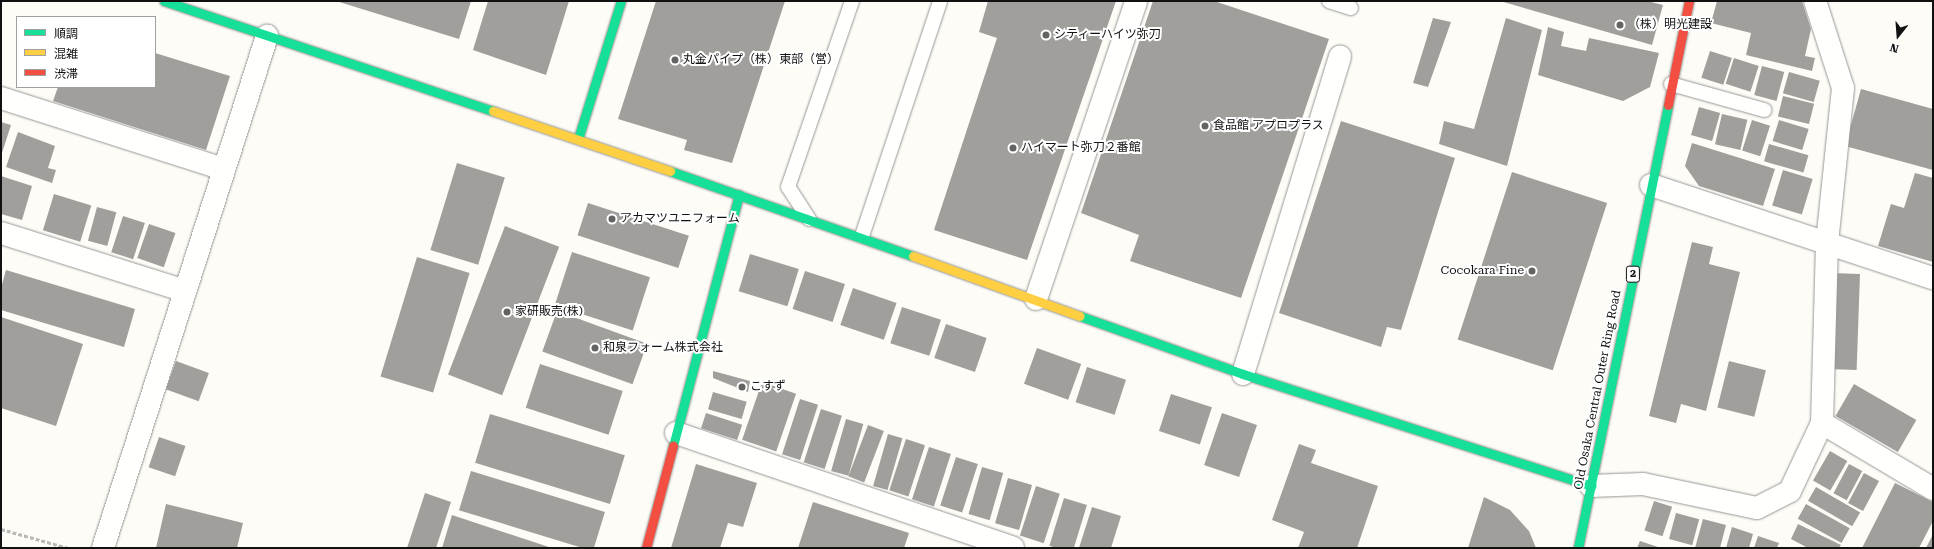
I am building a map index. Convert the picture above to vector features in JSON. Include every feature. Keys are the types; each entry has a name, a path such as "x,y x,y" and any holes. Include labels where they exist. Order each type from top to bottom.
{"street":[{"path":"164,1 578,139 739,194 810,221 862,236 1243,374 1591,486 1643,484 1757,508 1790,491 1822,423 1827,243 1843,88 1815,1"},
{"path":"578,139 621,1"},
{"path":"1036,300 1136,1"},
{"name":"Old Osaka Central Outer Ring Road","path":"1578,548 1689,1"},
{"path":"103,548 267,36"},
{"path":"1243,374 1340,56"},
{"path":"1,98 224,169"},
{"path":"1651,185 1933,278"},
{"path":"646,548 739,194"},
{"path":"1,233 185,291"},
{"path":"1822,423 1933,488"},
{"path":"676,434 1014,548"}],"lane":[{"path":"810,221 788,187 852,1"},
{"path":"862,236 940,1"},
{"path":"1329,1 1351,8"},
{"path":"1671,84 1764,110"}],"path":[{"path":"1,529 68,548"}],"building":[{"path":"336,1 471,1 459,39"},
{"path":"488,1 569,1 546,75 473,50"},
{"path":"656,1 785,1 732,163 684,150 687,140 618,119"},
{"name":"ハイマート弥刀２番館","path":"988,1 1116,1 1027,260 934,230 997,38 979,32"},
{"name":"食品館 アプロプラス","path":"1153,1 1214,1 1329,39 1241,298 1130,261 1139,235 1081,213"},
{"name":"（株）明光建設","path":"1500,1 1647,1 1663,5 1652,45"},
{"path":"1717,1 1802,1 1811,29 1805,56 1815,58 1812,71 1746,55 1751,33 1711,23"},
{"path":"1433,18 1451,22 1428,87 1413,83"},
{"path":"1506,18 1542,30 1507,166 1439,144 1444,121 1474,129"},
{"path":"1548,27 1564,32 1561,46 1586,51 1589,38 1659,53 1650,87 1623,101 1538,75"},
{"path":"1710,51 1732,58 1723,85 1701,78"},
{"path":"156,53 230,76 206,150 53,101 58,88 156,88"},
{"path":"1734,58 1759,66 1750,92 1726,84"},
{"path":"1762,66 1784,72 1776,101 1754,95"},
{"path":"1789,72 1820,81 1814,102 1783,93"},
{"path":"1861,89 1933,109 1933,170 1845,146"},
{"path":"1783,96 1814,104 1809,124 1778,116"},
{"path":"1699,107 1720,113 1712,141 1691,135"},
{"path":"1722,114 1747,120 1740,150 1715,144"},
{"path":"1752,120 1770,126 1760,156 1742,150"},
{"path":"1779,120 1809,129 1802,150 1773,141"},
{"path":"1341,121 1455,158 1401,330 1387,327 1381,347 1279,313"},
{"path":"1,122 11,125 1,156"},
{"path":"18,132 55,146 48,168 56,170 52,183 6,167"},
{"path":"1692,143 1775,169 1763,206 1699,186 1685,166"},
{"path":"1769,144 1808,155 1803,173 1764,161"},
{"path":"457,163 505,178 478,265 430,250"},
{"path":"1783,170 1813,179 1802,214 1772,205"},
{"name":"Cocokara Fine","path":"1512,172 1607,203 1553,370 1458,339"},
{"path":"1915,173 1933,178 1933,262 1878,246 1891,204 1904,208"},
{"path":"1,176 32,186 22,220 1,214"},
{"path":"54,194 91,205 80,242 43,230"},
{"name":"アカマツユニフォーム","path":"588,203 689,236 678,268 577,235"},
{"path":"97,207 116,212 107,246 88,241"},
{"path":"123,216 145,223 133,259 111,252"},
{"path":"149,224 175,233 164,267 137,258"},
{"name":"家研販売(株)","path":"505,226 559,247 502,395 448,374"},
{"path":"1692,242 1713,247 1709,264 1740,272 1706,411 1681,404 1676,423 1649,416"},
{"path":"572,252 650,277 633,331 555,305"},
{"path":"750,254 799,269 787,306 739,291"},
{"path":"417,257 470,273 433,393 380,377"},
{"path":"6,270 135,309 124,347 1,310 1,288"},
{"path":"805,271 845,284 833,322 793,309"},
{"path":"1831,273 1860,274 1857,370 1828,369"},
{"path":"853,288 896,303 884,340 840,325"},
{"path":"902,307 941,320 929,356 890,343"},
{"name":"和泉フォーム株式会社","path":"557,311 647,344 633,384 542,351"},
{"path":"1,317 83,344 56,426 1,408"},
{"path":"946,324 987,338 975,372 934,358"},
{"path":"1037,348 1081,364 1068,400 1024,384"},
{"path":"176,361 209,373 199,401 166,389"},
{"path":"1729,361 1766,370 1754,417 1717,408"},
{"path":"540,364 623,391 609,435 526,408"},
{"path":"1087,367 1126,380 1115,415 1076,402"},
{"name":"こすず","path":"713,371 750,381 748,392 713,378"},
{"path":"762,382 796,394 776,451 742,440"},
{"path":"1854,384 1916,420 1898,452 1836,416"},
{"path":"713,392 747,402 742,419 708,409"},
{"path":"1171,394 1212,407 1200,444 1159,431"},
{"path":"800,399 818,405 800,460 782,454"},
{"path":"821,409 842,416 825,469 804,462"},
{"path":"706,413 742,425 737,440 701,428"},
{"path":"1222,413 1257,425 1239,477 1204,465"},
{"path":"490,414 625,455 610,504 475,463"},
{"path":"846,419 863,424 848,476 831,471"},
{"path":"868,425 884,431 864,482 848,476"},
{"path":"888,434 902,438 888,490 873,486"},
{"path":"159,437 185,446 175,476 149,467"},
{"path":"906,439 925,445 908,497 889,490"},
{"path":"1299,444 1316,450 1311,463 1378,486 1357,548 1298,548 1304,532 1272,520"},
{"path":"929,447 951,454 934,506 912,499"},
{"path":"1830,451 1847,461 1830,490 1813,480"},
{"path":"956,457 978,464 962,513 940,506"},
{"path":"696,464 757,483 743,527 728,523 720,548 671,548"},
{"path":"1849,464 1862,471 1847,500 1834,493"},
{"path":"982,467 1003,473 990,520 968,514"},
{"path":"471,471 605,512 594,548 583,548 459,510"},
{"path":"1864,473 1879,481 1863,511 1848,503"},
{"path":"1008,478 1032,485 1019,530 995,523"},
{"path":"1895,483 1933,502 1933,521 1919,548 1862,548"},
{"path":"1036,486 1060,494 1044,543 1020,535"},
{"path":"1816,487 1860,512 1852,526 1808,501"},
{"path":"425,493 451,502 436,548 407,548"},
{"path":"1484,497 1510,510 1529,531 1536,548 1468,548"},
{"path":"1064,498 1087,505 1074,548 1057,548 1049,546"},
{"path":"1654,501 1672,507 1662,536 1644,530"},
{"path":"813,502 909,533 904,548 798,548"},
{"path":"166,504 243,523 237,548 156,548"},
{"path":"1806,504 1850,528 1841,543 1798,519"},
{"path":"1092,507 1121,516 1111,548 1079,548"},
{"path":"1676,513 1699,519 1692,545 1669,539"},
{"path":"452,515 552,548 442,548"},
{"path":"1703,519 1726,525 1720,548 1695,548"},
{"path":"1798,524 1841,545 1839,548 1808,548 1791,539"},
{"path":"1732,527 1753,534 1749,548 1726,548"},
{"path":"1933,534 1933,548 1926,548"},
{"path":"1758,536 1779,543 1777,548 1754,548"},
{"path":"1640,541 1661,548 1637,548"}],"traffic: fast":[{"path":"164,1 493,111"},
{"path":"578,139 621,1"},
{"path":"1578,548 1668,105"},
{"path":"670,171 913,256"},
{"path":"673,446 739,194"},
{"path":"1080,316 1243,374 1591,486"}],"traffic: slow":[{"path":"493,111 670,171"},
{"path":"913,256 1080,316"}],"traffic: jam":[{"path":"1668,105 1689,1"},
{"path":"646,548 673,446"}],"place":[{"name":"（株）明光建設","path":"1620,25"},
{"name":"シティーハイツ弥刀","path":"1046,35"},
{"name":"丸金パイプ（株）東部（営）","path":"675,60"},
{"name":"食品館 アプロプラス","path":"1205,126"},
{"name":"ハイマート弥刀２番館","path":"1013,148"},
{"name":"アカマツユニフォーム","path":"612,219"},
{"name":"Cocokara Fine","path":"1532,271"},
{"name":"家研販売(株)","path":"507,312"},
{"name":"和泉フォーム株式会社","path":"595,348"},
{"name":"こすず","path":"742,387"}]}
